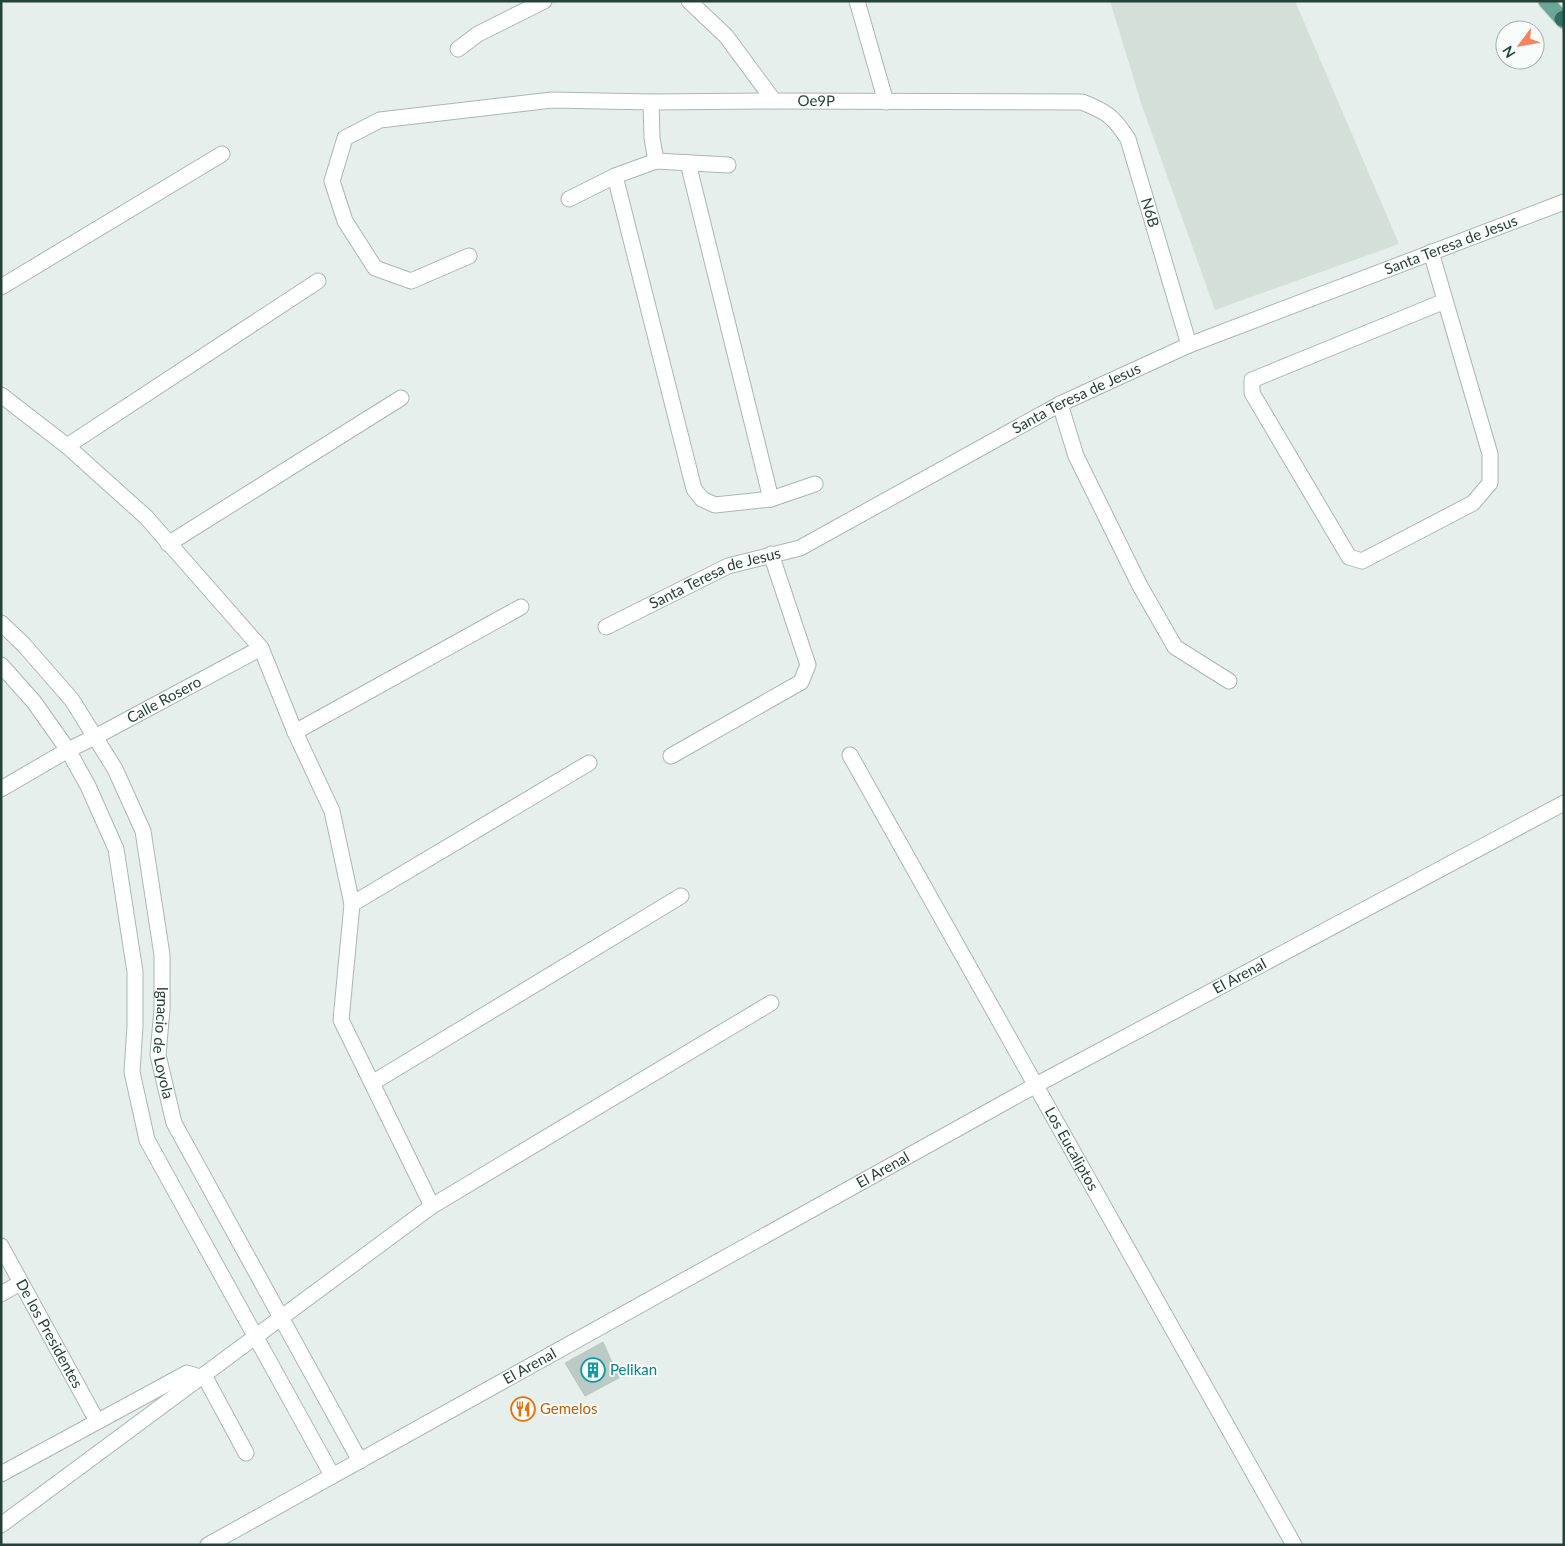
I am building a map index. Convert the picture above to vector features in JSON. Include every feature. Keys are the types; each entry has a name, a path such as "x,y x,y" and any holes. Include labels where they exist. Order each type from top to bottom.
{"main road":[{"path":"1546,1 1563,20"}],"street":[{"path":"458,49 478,34 544,1"},
{"path":"689,1 726,36 774,101"},
{"path":"857,1 886,102"},
{"name":"Oe9P","path":"469,256 410,281 375,268 345,221 332,181 345,138 380,120 552,100 651,102 1082,102"},
{"path":"651,102 652,138 656,161"},
{"name":"N6B","path":"1082,102 1102,110 1116,121 1128,139 1189,344"},
{"path":"1,287 222,154"},
{"path":"570,199 615,176 656,161 728,165"},
{"path":"688,163 771,499"},
{"path":"615,176 694,489 702,499 715,504 771,499 815,484"},
{"name":"Santa Teresa de Jesus","path":"606,627 728,566 800,548 1060,404 1189,344 1564,202"},
{"path":"1431,252 1490,454 1490,483 1473,503 1362,561 1349,557 1252,393 1252,380 1445,301"},
{"path":"67,446 318,281"},
{"path":"1,395 67,446 146,517 261,648 295,732 332,811 352,904 341,1020 432,1206"},
{"path":"168,544 401,398"},
{"path":"1060,404 1076,456 1140,586 1175,646 1229,681"},
{"path":"671,756 801,682 808,665 772,554"},
{"path":"295,732 521,607"},
{"name":"Ignacio de Loyola","path":"1,623 24,645 72,700 115,769 143,831 162,955 162,1009 158,1055 174,1123 360,1460"},
{"name":"Calle Rosero","path":"1,789 68,750 96,737 261,648"},
{"name":"Ignacio de Loyola","path":"1,664 34,702 68,750 88,786 116,849 135,972 135,1026 132,1072 147,1140 332,1475"},
{"name":"Los Eucaliptos","path":"850,755 1294,1545"},
{"path":"352,904 589,763"},
{"name":"El Arenal","path":"209,1545 1036,1085 1564,803"},
{"path":"372,1083 681,896"},
{"path":"135,972 162,971"},
{"path":"1,1525 432,1206 770,1003"},
{"name":"De los Presidentes","path":"1,1246 97,1421"},
{"path":"1,1294 20,1283"},
{"path":"1,1474 187,1373 206,1379 246,1453"}],"shaded area":[{"path":"1110,1 1295,1 1399,244 1215,310 1142,106"}],"building":[{"name":"Pelikan","path":"603,1342 619,1378 585,1396 565,1363"}],"place":[{"name":"Pelikan","path":"593,1370"},
{"name":"Gemelos","path":"523,1409"}]}
